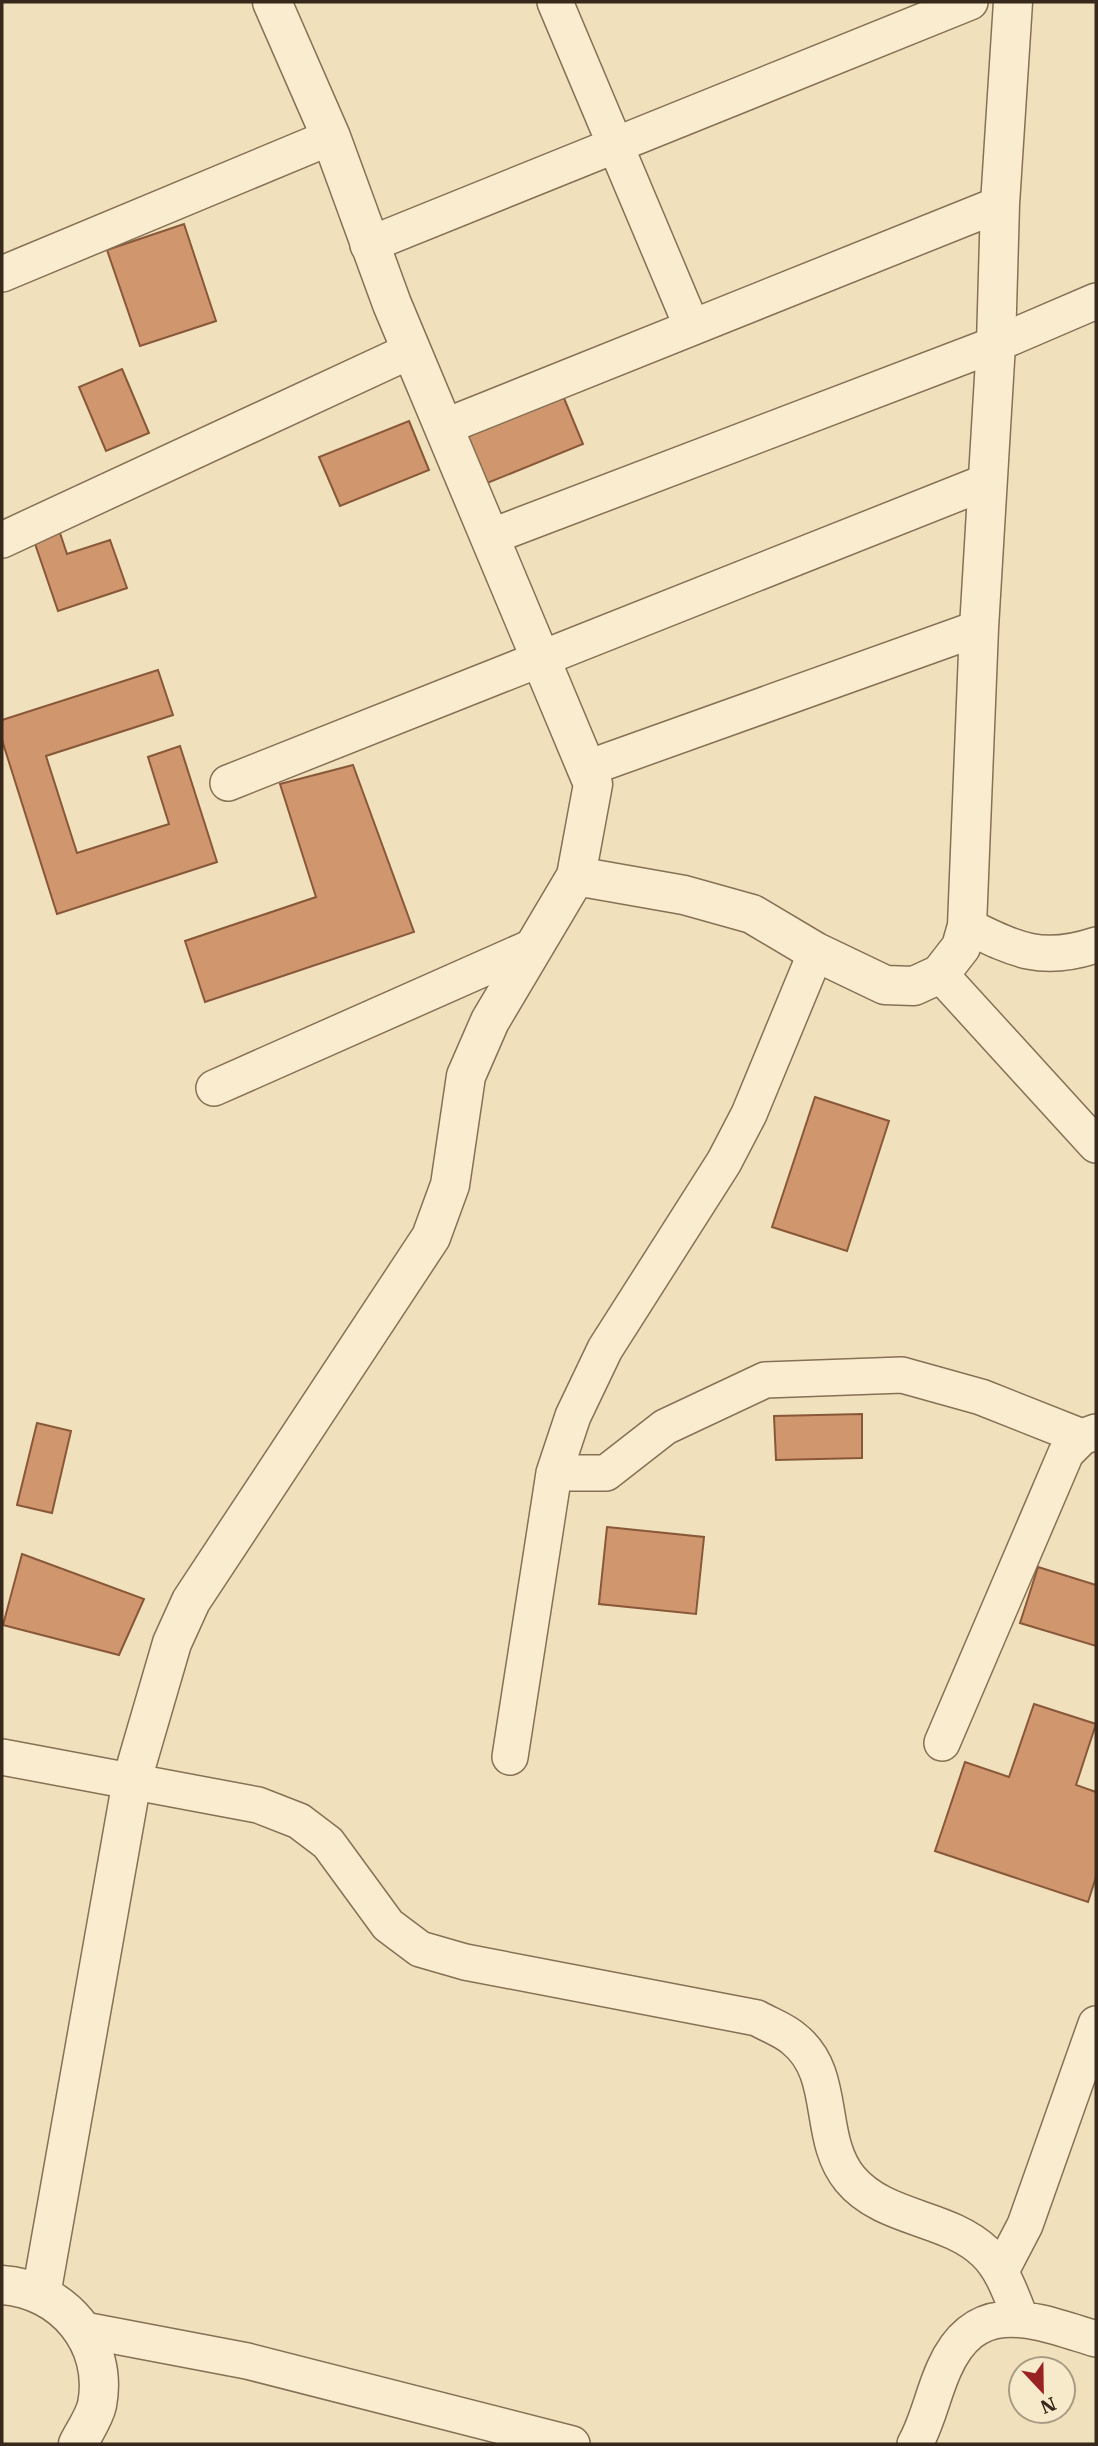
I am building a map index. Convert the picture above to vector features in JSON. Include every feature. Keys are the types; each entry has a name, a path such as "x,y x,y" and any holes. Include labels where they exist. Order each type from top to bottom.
{"street":[{"path":"41,2295 132,1780 172,1643 191,1601 396,1295 431,1237 450,1185 466,1076 489,1021 576,876 593,784 368,245 331,137 272,2"},
{"path":"555,2 692,327"},
{"path":"368,245 970,2"},
{"path":"576,876 684,895 752,914 816,952 885,985 914,986 940,974 961,947 967,926 986,482 996,344 1000,204 1013,2"},
{"path":"2,274 331,137"},
{"path":"444,427 1000,204"},
{"path":"490,537 996,344 1096,301"},
{"path":"2,540 412,350"},
{"path":"228,783 986,482"},
{"path":"588,768 979,628"},
{"path":"967,926 1009,946 1045,956 1096,945"},
{"path":"214,1088 532,947"},
{"path":"510,1757 554,1473 572,1416 606,1349 724,1163 749,1114 816,952"},
{"path":"940,974 1094,1141"},
{"path":"554,1473 606,1473 665,1427 765,1380 901,1375 981,1397 1089,1434"},
{"path":"942,1743 1066,1453 1089,1434"},
{"path":"2,1757 258,1805 299,1821 328,1843 388,1926 420,1949 465,1962 757,2018 794,2039 817,2064 835,2152 849,2179 874,2200 960,2236 984,2251 1001,2271 1020,2317"},
{"path":"1001,2271 1025,2225 1096,2024"},
{"path":"2,2285 21,2286 60,2304 84,2330 98,2366 97,2406 78,2444"},
{"path":"915,2444 945,2367 965,2336 985,2324 1020,2317 1096,2339"},
{"path":"84,2330 247,2361 572,2444"}],"building":[{"path":"184,224 216,321 140,346 107,250"},
{"path":"122,369 149,433 106,451 79,387"},
{"path":"561,391 583,444 480,486 458,433"},
{"path":"409,421 429,470 340,506 319,457"},
{"path":"59,530 67,554 110,540 127,588 58,611 33,538"},
{"path":"158,670 173,715 46,756 77,853 169,824 148,757 180,746 217,862 57,914 2,740 2,720"},
{"path":"353,765 414,932 205,1002 185,941 316,897 280,784"},
{"path":"815,1097 889,1121 847,1251 772,1227"},
{"path":"862,1414 862,1458 776,1460 774,1416"},
{"path":"37,1423 71,1431 52,1513 17,1505"},
{"path":"607,1527 704,1537 696,1614 599,1604"},
{"path":"22,1554 144,1599 119,1655 3,1625"},
{"path":"1038,1567 1096,1585 1096,1646 1020,1623"},
{"path":"1034,1704 1096,1724 1076,1785 1096,1792 1096,1877 1088,1902 935,1851 965,1762 1009,1777"}]}
